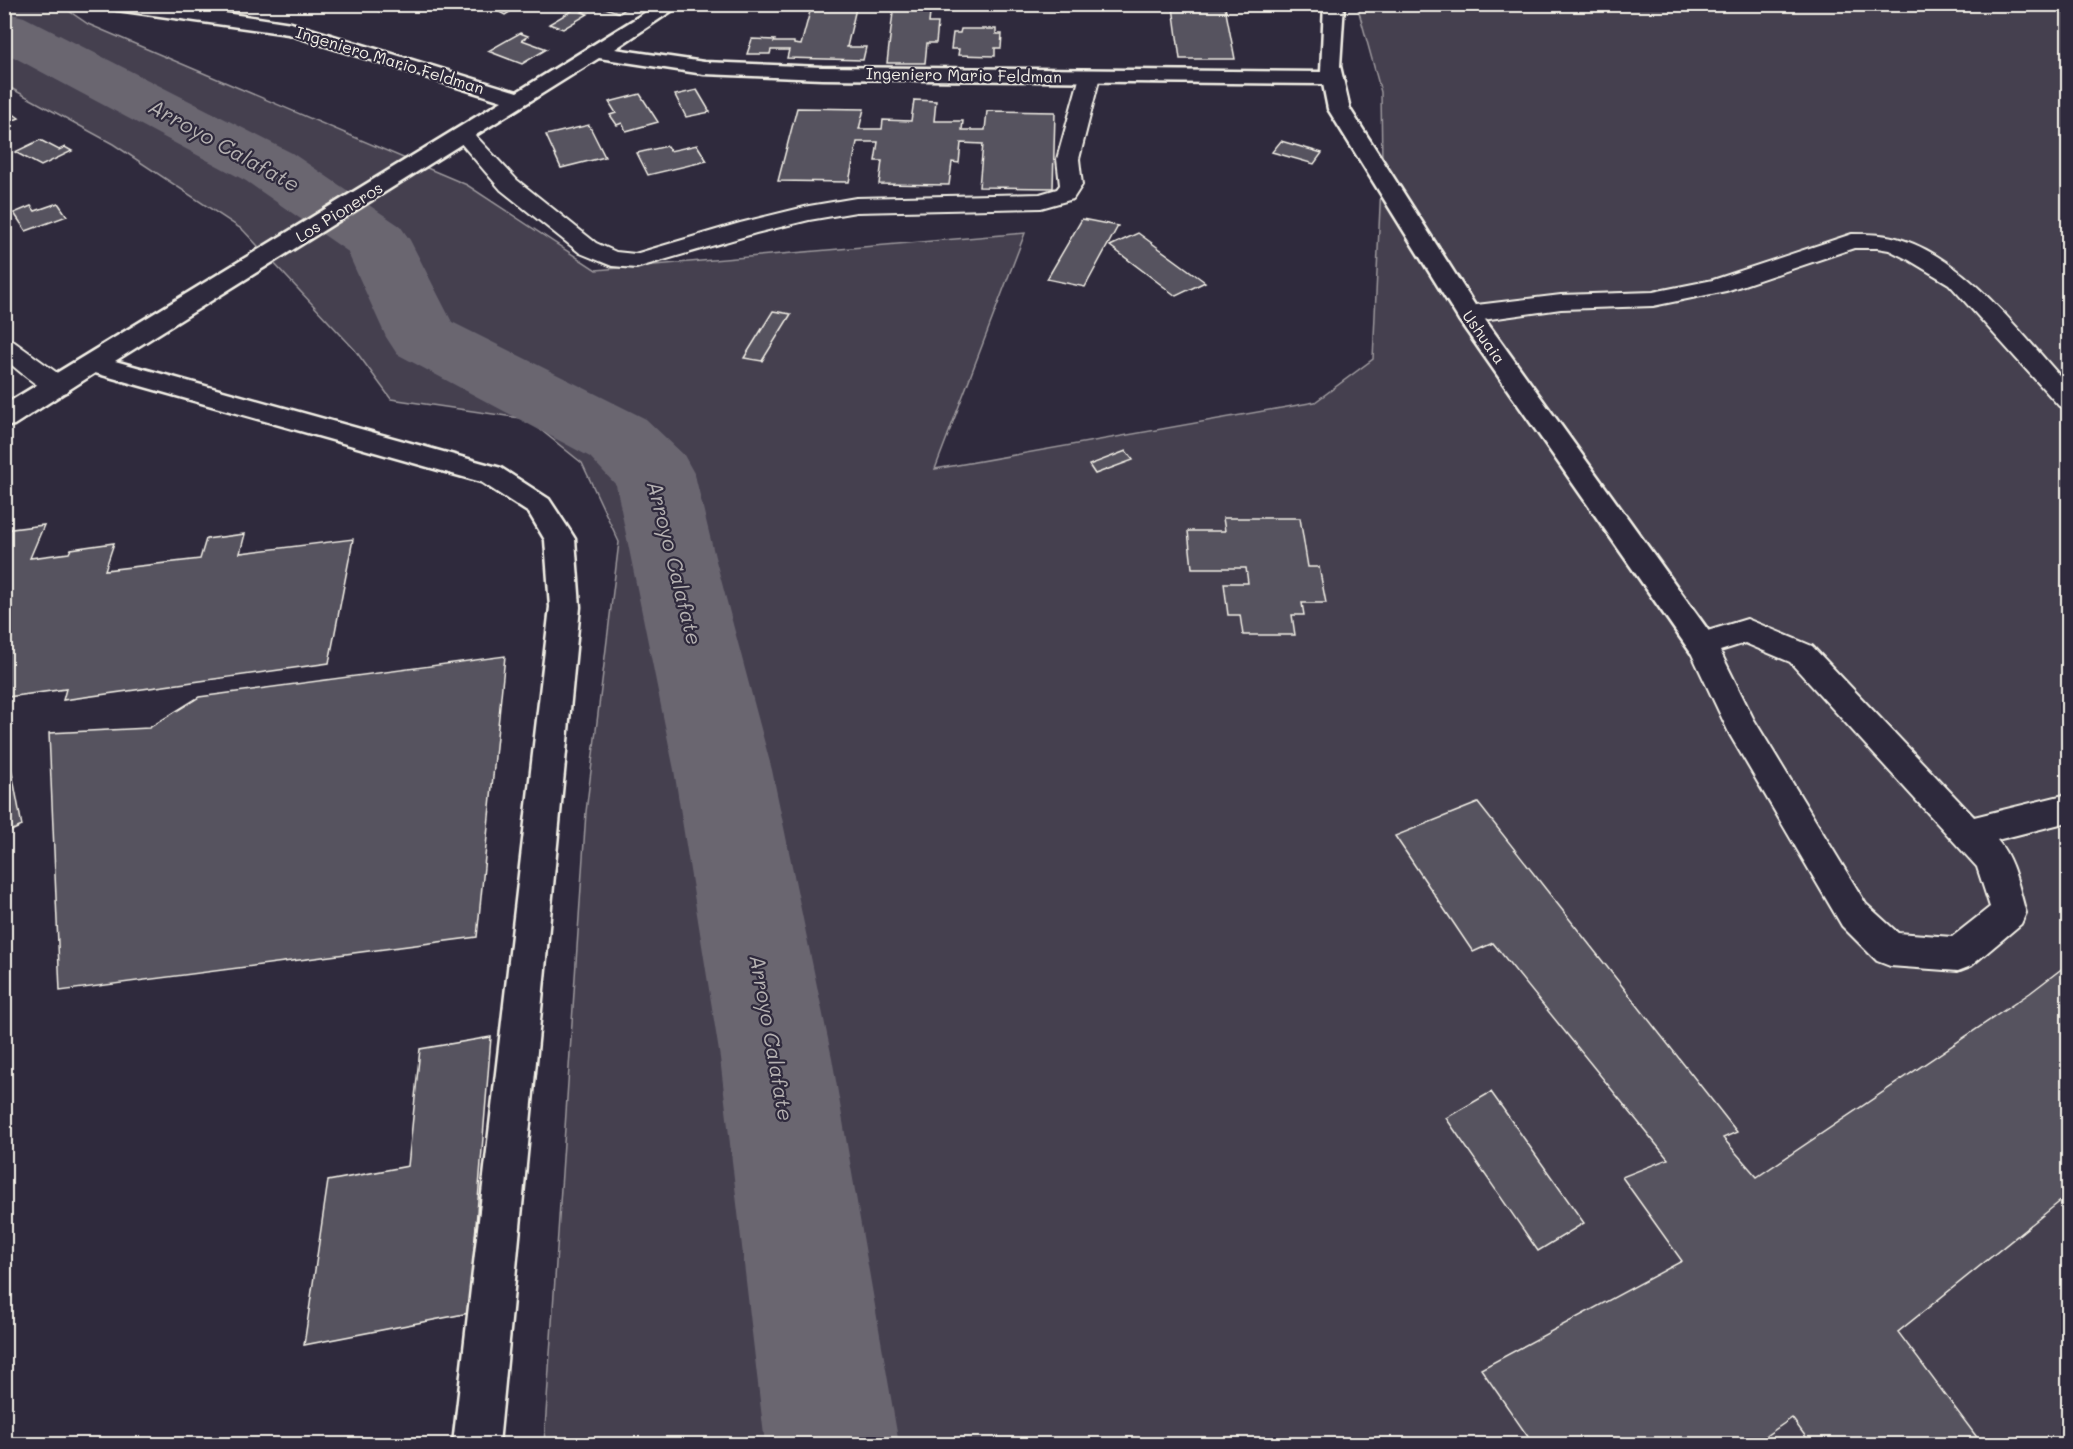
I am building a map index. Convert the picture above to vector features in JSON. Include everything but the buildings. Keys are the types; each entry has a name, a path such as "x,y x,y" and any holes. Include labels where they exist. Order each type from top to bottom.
{"street":[{"name":"Ingeniero Mario Feldman","path":"117,4 291,29 519,99"},
{"name":"Los Pioneros","path":"4,418 673,4"},
{"name":"Ushuaia","path":"1334,4 1330,66 1338,109 1468,314 1702,644"},
{"name":"Ingeniero Mario Feldman","path":"597,52 716,69 822,73 1332,78"},
{"path":"93,364 491,475 539,506 560,539 565,607 476,1444"}],"lane":[{"path":"463,134 509,185 588,248 612,259 636,261 738,231 832,209 856,206 1041,201 1065,194 1071,185 1068,159 1090,76"},
{"path":"1468,314 1561,302 1653,299 1718,286 1852,241 1877,241 1896,245 1957,279 2068,400"},
{"path":"4,347 58,386"},
{"path":"1746,631 1801,654 1992,859 2009,913 1958,954 1890,949 1854,915 1741,726 1702,644 1746,631"},
{"path":"1968,833 2068,808"}],"shaded area":[{"path":"4,5 60,5 88,24 467,185 596,270 1025,233 935,469 1315,402 1373,359 1382,163 1381,92 1357,5 2068,5 2068,1444 544,1444 586,812 619,542 582,463 527,419 391,399 355,350 243,230 113,144 5,85"}],"waterway":[{"name":"Arroyo Calafate","path":"4,29 269,167 376,240 423,337 618,438 655,475 672,557 723,770 776,1058 832,1444"}]}
